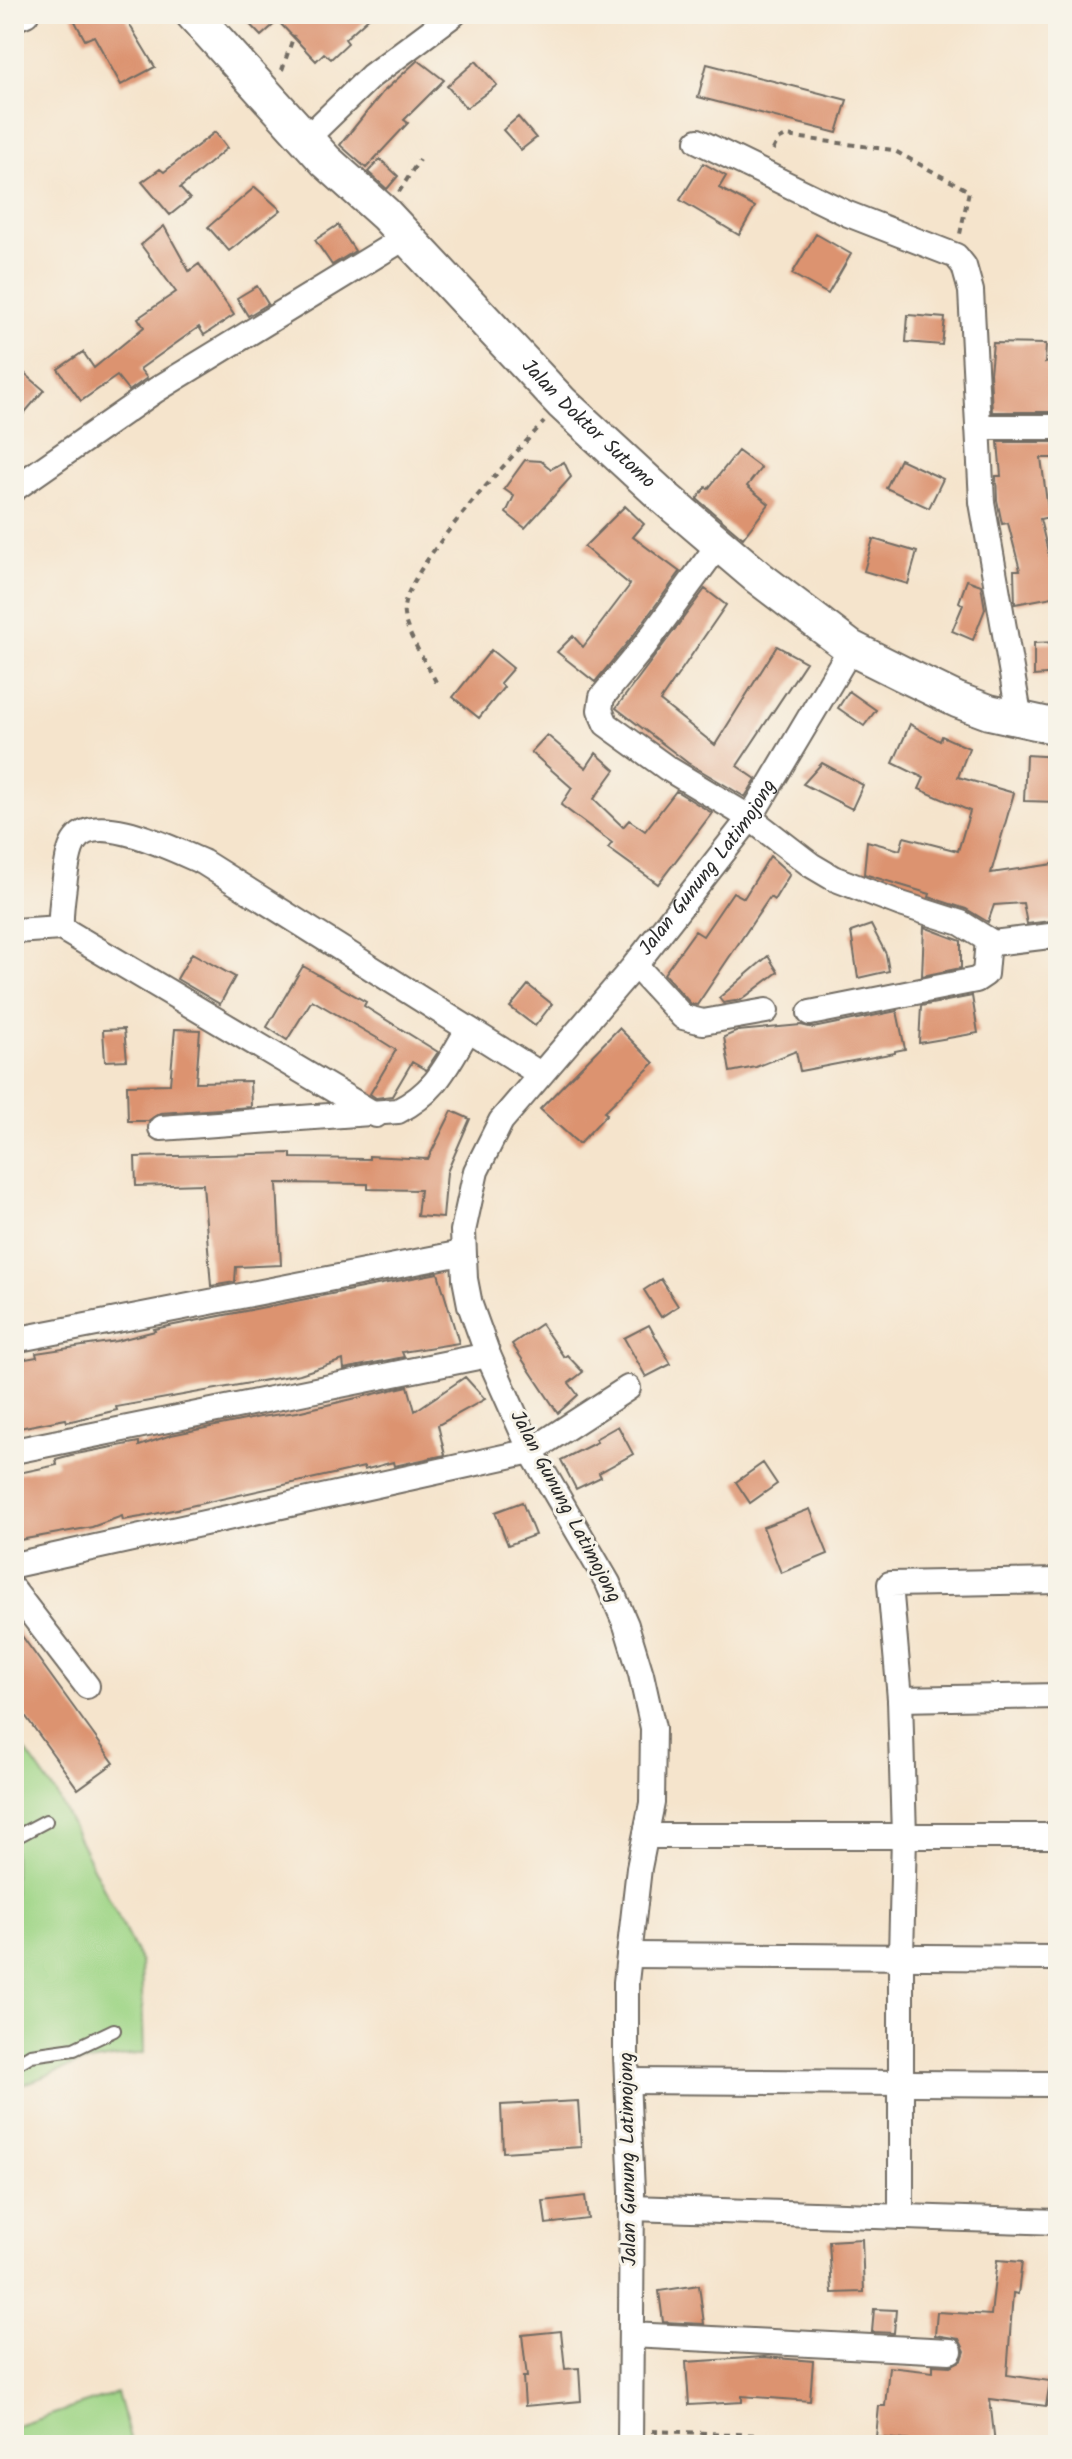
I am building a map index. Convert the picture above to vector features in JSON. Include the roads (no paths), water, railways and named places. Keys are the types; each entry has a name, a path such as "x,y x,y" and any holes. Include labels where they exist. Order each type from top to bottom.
{"street":[{"path":"14,19 26,14"},
{"name":"Jalan Doktor Sutomo","path":"193,14 306,139 396,226 562,403 719,544 815,623 851,648 957,700 1020,720 1058,727"},
{"path":"306,139 371,76 454,14"},
{"path":"698,141 848,214 956,256 964,266 971,291 982,502 1020,720"},
{"path":"14,489 396,226"},
{"path":"978,427 1058,427"},
{"path":"719,544 645,645 602,697 600,710 606,724 667,768 750,818 833,878 961,923 1000,944 1058,935"},
{"name":"Jalan Gunung Latimojong","path":"630,2438 632,2208 626,2009 629,1955 652,1803 653,1728 626,1625 608,1583 531,1451 488,1355 470,1305 462,1253 466,1214 476,1171 501,1121 635,965 750,818 851,648"},
{"path":"61,928 60,912 66,872 75,839 88,831 116,830 146,839 203,862 540,1074"},
{"path":"14,931 61,928 376,1115"},
{"path":"810,1013 976,980 985,974 988,940"},
{"path":"635,965 683,1017 703,1022 766,1011"},
{"path":"161,1128 376,1115 398,1111 424,1096 436,1084 468,1030"},
{"path":"14,1340 462,1253"},
{"path":"14,1451 488,1355"},
{"path":"14,1565 531,1451 628,1388"},
{"path":"901,2217 904,1836 900,1699 890,1584 1058,1581"},
{"path":"14,1591 87,1686"},
{"path":"900,1699 1058,1696"},
{"path":"646,1836 1058,1836"},
{"path":"629,1955 1058,1958"},
{"path":"627,2081 1058,2084"},
{"path":"632,2208 1058,2222"},
{"path":"631,2335 950,2351"}],"lane":[{"path":"14,1838 46,1821"},
{"path":"14,2065 31,2055 74,2049 114,2030"}]}
